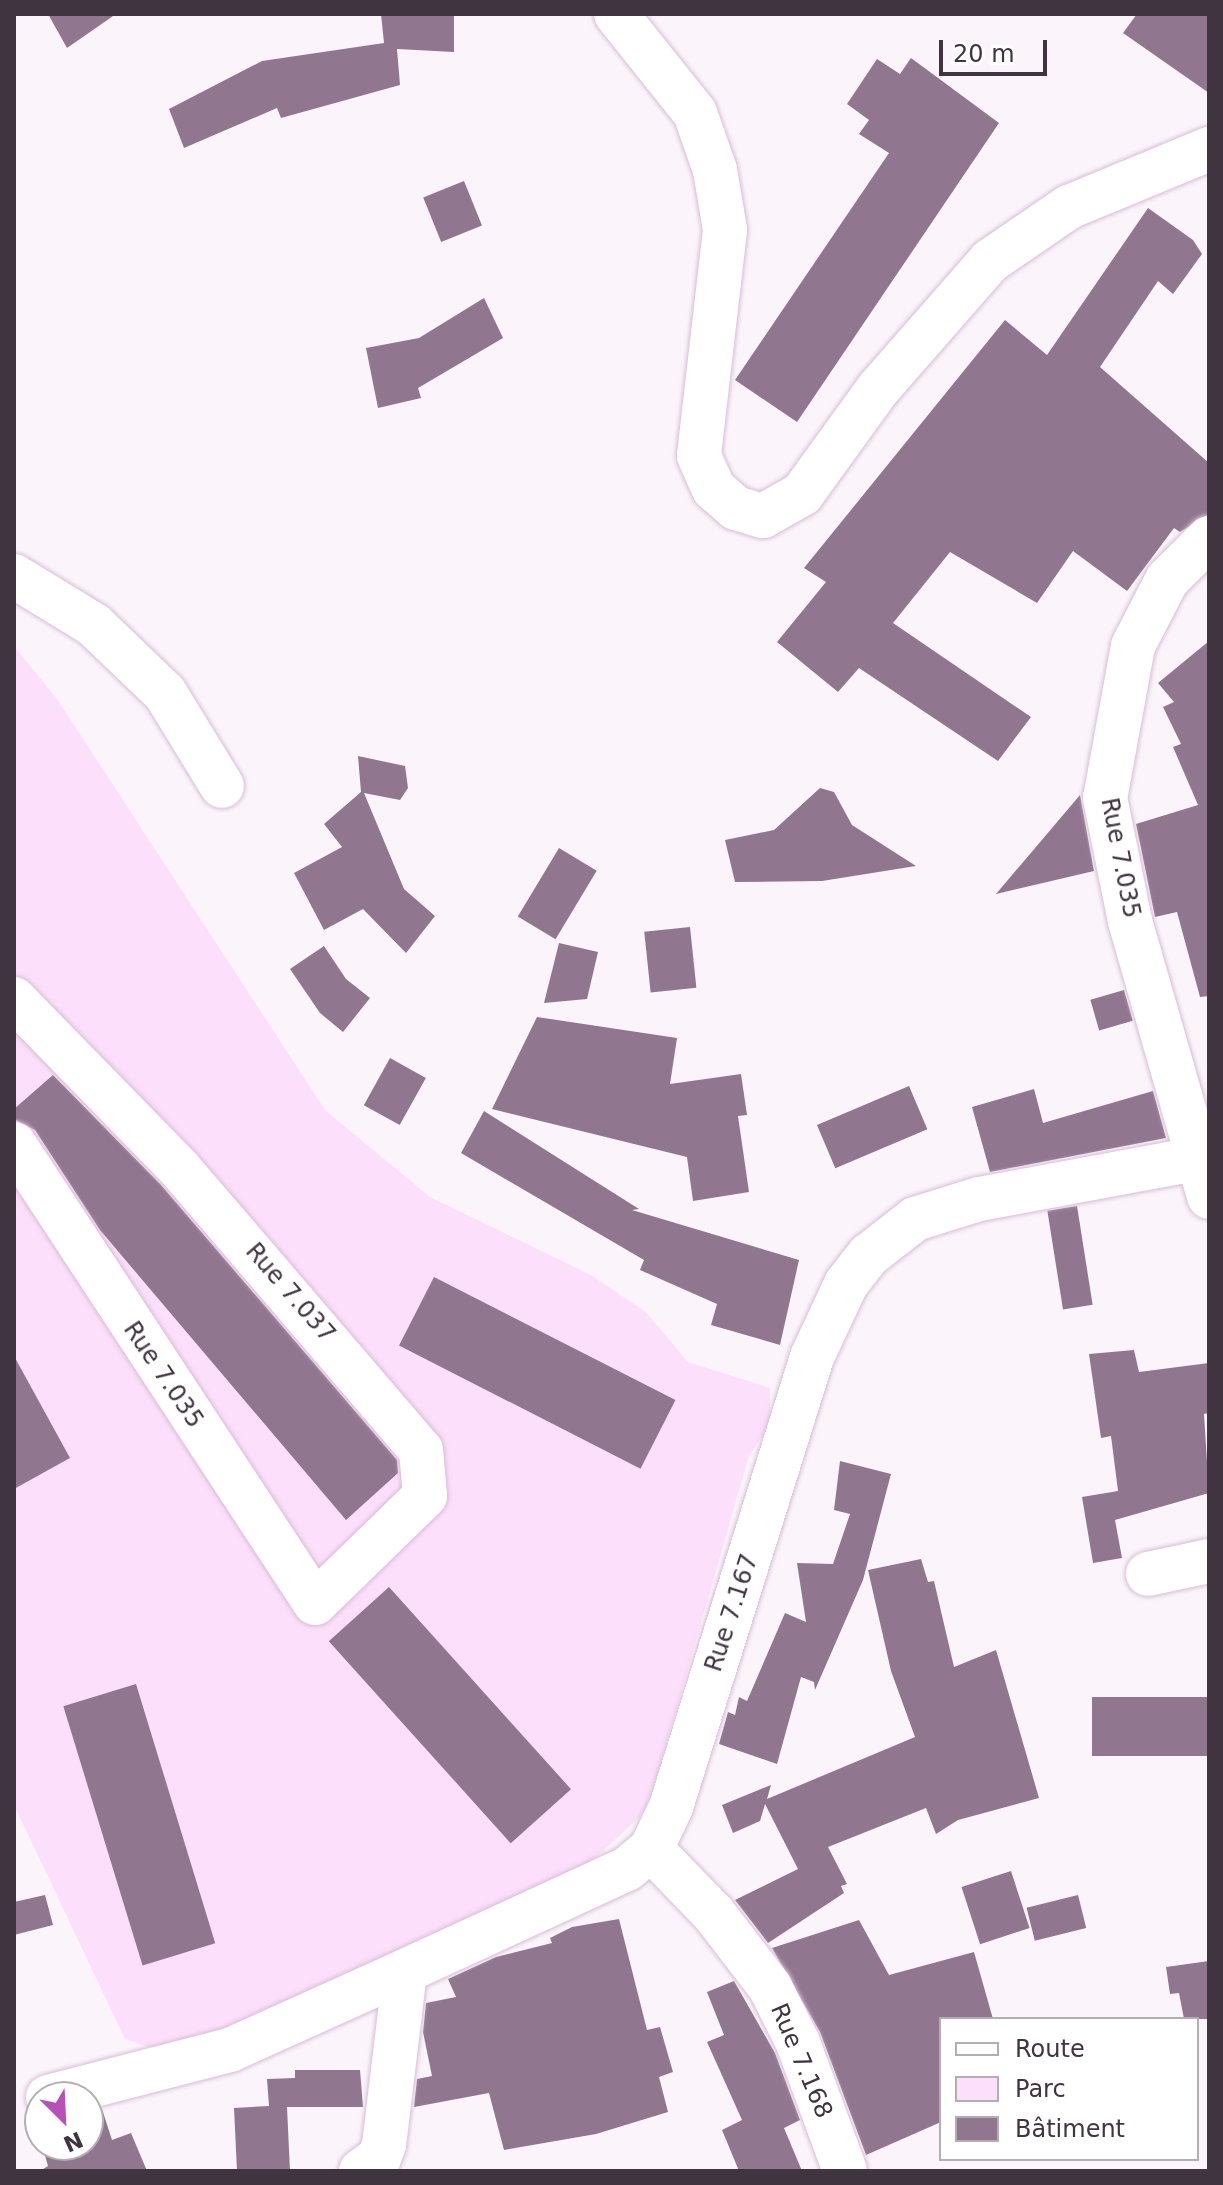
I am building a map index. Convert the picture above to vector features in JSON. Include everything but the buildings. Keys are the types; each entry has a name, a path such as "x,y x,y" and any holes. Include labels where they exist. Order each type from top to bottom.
{"street":[{"path":"616,14 695,113 715,170 725,230 699,456 714,489 736,508 763,516 802,494 878,389 990,261 1069,207 1209,149"},
{"name":"Rue 7.035","path":"1205,1178 1130,921 1105,798 1133,646 1167,580 1209,538"},
{"path":"14,576 94,625 165,693 222,786"},
{"name":"Rue 7.037","path":"14,999 199,1191 421,1450 425,1496 315,1603"},
{"name":"Rue 7.035","path":"14,1144 315,1603"},
{"name":"Rue 7.167","path":"104,2083 230,2050 627,1869 651,1849 671,1807 812,1357 846,1284 869,1255 915,1219 979,1199 1205,1178"},
{"path":"1148,1574 1209,1561"},
{"name":"Rue 7.168","path":"651,1849 724,1925 770,1987 798,2043 845,2171"},
{"path":"361,2171 379,2158 384,2145 405,1971"}],"green space":[{"path":"14,646 57,699 325,1110 430,1197 591,1275 646,1312 688,1362 770,1388 770,1424 749,1456 647,1810 547,1903 246,2031 158,2050 125,2039 14,1805"}]}
